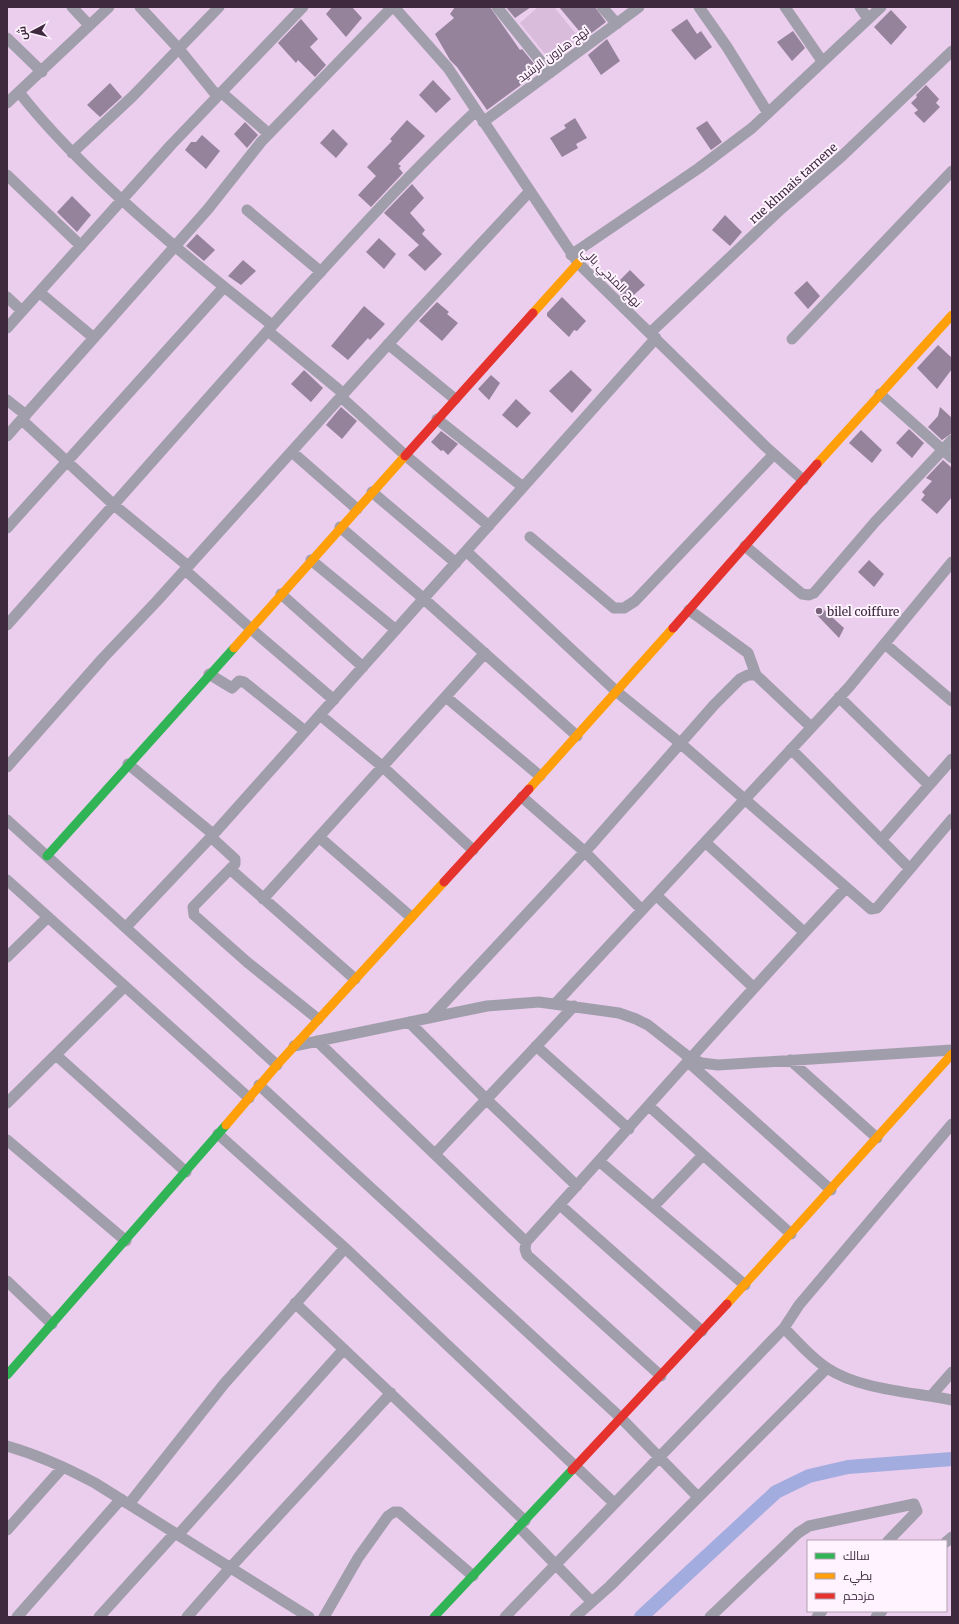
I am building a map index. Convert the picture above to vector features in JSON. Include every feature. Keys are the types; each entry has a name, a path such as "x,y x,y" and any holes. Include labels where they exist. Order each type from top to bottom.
{"street":[{"path":"72,7 89,25"},
{"path":"7,102 42,72 109,7"},
{"path":"140,7 219,94 269,134"},
{"path":"72,153 128,101 219,7"},
{"path":"7,328 219,94 303,7"},
{"path":"7,436 208,209 269,134 393,7"},
{"name":"نهج المنجي بالي","path":"393,7 448,68 578,264 653,335 774,454 803,480"},
{"path":"497,7 550,73"},
{"path":"602,7 617,24"},
{"name":"نهج هارون الرشيد","path":"483,122 639,7"},
{"path":"699,7 727,47 768,113"},
{"path":"785,7 822,61"},
{"path":"860,7 868,19"},
{"path":"571,255 699,168 768,113 881,7"},
{"path":"7,38 42,72"},
{"name":"rue khmais tarnene","path":"126,927 212,836 424,599 523,487 653,335 781,209 842,156 952,51"},
{"path":"19,92 38,116 72,153 122,200 270,328 405,455 488,526"},
{"path":"9,619 114,504 379,207 440,144 476,111"},
{"path":"792,340 952,171"},
{"path":"7,175 81,246"},
{"path":"7,767 103,658 187,568 388,344 530,192"},
{"path":"247,210 321,272"},
{"path":"47,856 340,527 578,264"},
{"path":"7,528 224,288"},
{"path":"39,292 94,338"},
{"path":"7,297 22,311"},
{"path":"7,1375 186,1172 259,1085 617,692 803,480 952,315"},
{"path":"388,344 455,399"},
{"path":"880,394 952,458"},
{"path":"7,400 67,461 187,568 250,628 334,700"},
{"path":"437,419 523,487"},
{"path":"745,546 802,594 814,593 875,522 952,440"},
{"path":"292,452 357,509"},
{"path":"530,537 614,608 624,608 635,602 774,454"},
{"path":"372,492 456,563"},
{"path":"340,527 424,599 577,736"},
{"path":"466,551 617,692 680,743 871,909 874,910 952,819"},
{"path":"311,560 396,630"},
{"path":"555,1004 840,697 952,562"},
{"path":"281,594 363,667"},
{"path":"689,610 748,653 756,676 812,728"},
{"path":"885,644 952,701"},
{"path":"263,899 484,653"},
{"path":"209,674 232,688 240,681 244,682 305,731"},
{"path":"430,1018 585,852 714,705 740,680 748,675 756,676"},
{"path":"446,697 540,776"},
{"path":"840,697 929,785"},
{"path":"320,715 383,767 473,850"},
{"path":"791,749 909,868"},
{"path":"881,840 952,759"},
{"path":"128,764 212,836 235,859 235,864 230,870 193,907 194,915 247,962 318,1019"},
{"path":"522,797 585,852 642,910"},
{"path":"7,820 277,1065"},
{"path":"319,837 411,917"},
{"path":"705,842 804,932"},
{"path":"230,870 355,979"},
{"path":"7,880 249,1098"},
{"path":"661,1376 527,1256 525,1249 526,1242 649,1106 753,987 846,888"},
{"path":"656,895 753,987"},
{"path":"7,957 48,917"},
{"path":"7,1103 125,986"},
{"path":"294,1046 487,1006 516,1003 555,1004 619,1013 648,1025 831,1190"},
{"path":"434,1154 574,1006"},
{"path":"410,1022 486,1099 577,1186"},
{"path":"317,1041 526,1242"},
{"path":"536,1046 629,1128"},
{"path":"688,1060 718,1064 952,1050"},
{"path":"434,1617 576,1467 792,1234 952,1054"},
{"path":"56,1055 186,1172"},
{"path":"790,1060 877,1138"},
{"path":"259,1085 621,1418 698,1497"},
{"path":"649,1106 792,1234"},
{"path":"505,1617 614,1502 784,1328 799,1306 952,1124"},
{"path":"218,1134 345,1248 614,1502"},
{"path":"938,1142 952,1138"},
{"path":"7,1140 126,1241"},
{"path":"653,1207 703,1155"},
{"path":"599,1161 745,1285"},
{"path":"560,1205 702,1331"},
{"path":"17,1617 125,1502 224,1384 345,1248"},
{"path":"7,1281 52,1324"},
{"path":"295,1303 391,1393 522,1524 592,1602"},
{"path":"784,1328 827,1368 846,1377 875,1386 952,1400"},
{"path":"99,1617 344,1349"},
{"path":"575,1617 592,1602 827,1368"},
{"path":"930,1396 952,1372"},
{"path":"188,1617 230,1568 391,1393"},
{"path":"7,1446 27,1451 64,1466 125,1502 230,1568 296,1614 309,1617"},
{"path":"7,1530 64,1466"},
{"path":"710,1617 798,1533 809,1526 914,1504 917,1511 889,1540"},
{"path":"324,1617 358,1558 388,1516 394,1512 400,1512 473,1576"}],"shaded area":[{"path":"538,7 554,7 581,40 553,64 520,23"}],"building":[{"path":"332,7 352,7 362,18 346,37 326,14"},
{"path":"455,7 490,7 520,50 522,49 540,71 487,110 457,67 450,60 435,34 454,18 450,14"},
{"path":"506,7 531,7 515,18"},
{"path":"559,7 595,7 606,22 585,38"},
{"path":"891,10 907,27 891,45 874,27"},
{"path":"301,19 318,39 310,47 326,65 315,77 298,60 296,63 278,43"},
{"path":"687,19 697,34 701,31 712,47 695,60 671,30"},
{"path":"793,31 805,48 792,61 777,42"},
{"path":"607,39 620,61 601,75 588,55"},
{"path":"433,80 451,99 436,113 419,95"},
{"path":"110,83 122,97 100,117 87,105"},
{"path":"926,85 939,99 936,103 940,107 924,123 914,113 918,110 911,103 917,97 916,95"},
{"path":"575,118 587,138 576,144 578,148 562,157 550,138 566,128 564,125"},
{"path":"407,120 425,136 398,164 401,166 399,168 403,173 371,207 358,195 376,176 367,167 392,141 390,139"},
{"path":"707,121 722,142 711,150 696,128"},
{"path":"245,122 258,135 247,148 234,134"},
{"path":"333,129 348,144 336,158 320,143"},
{"path":"202,135 220,151 206,169 185,150 191,142 196,142"},
{"path":"412,184 424,198 410,213 425,230 422,234 442,254 425,271 408,255 419,245 384,213"},
{"path":"72,196 91,215 77,232 57,212"},
{"path":"725,215 742,232 730,246 712,230"},
{"path":"197,234 215,250 204,261 186,246"},
{"path":"379,238 396,254 384,269 366,252"},
{"path":"243,260 256,271 241,285 228,276"},
{"path":"630,270 645,285 627,301 613,287"},
{"path":"807,281 820,296 808,309 794,293"},
{"path":"562,297 586,321 577,331 574,330 569,337 547,316 547,313"},
{"path":"437,302 449,312 447,314 458,323 442,341 419,321"},
{"path":"364,306 385,324 370,340 368,338 348,360 331,346"},
{"path":"938,345 952,358 952,369 937,389 917,368"},
{"path":"304,370 323,388 311,402 291,384"},
{"path":"571,370 592,390 572,413 549,391"},
{"path":"491,375 500,383 489,400 478,389"},
{"path":"516,399 531,413 517,428 502,415"},
{"path":"341,407 357,421 342,439 326,425"},
{"path":"940,407 952,418 952,433 942,440 928,427 938,416"},
{"path":"909,429 924,443 912,458 896,443"},
{"path":"861,430 882,450 872,463 849,443"},
{"path":"441,431 458,444 448,455 431,442"},
{"path":"943,460 952,468 952,497 937,514 921,500 925,495 922,492 932,481 926,478"},
{"path":"869,560 884,574 874,587 858,572"},
{"path":"822,608 844,628 839,638 816,614"}],"waterway":[{"path":"641,1617 776,1492 809,1476 848,1467 952,1459"}],"traffic: fast":[{"path":"47,856 234,648"},
{"path":"7,1375 226,1125"},
{"path":"434,1617 572,1470"}],"traffic: slow":[{"path":"533,313 578,263"},
{"path":"817,464 952,315"},
{"path":"234,648 405,456"},
{"path":"529,789 673,628"},
{"path":"226,1125 277,1065 444,882"},
{"path":"727,1304 952,1054"}],"traffic: jam":[{"path":"405,456 533,313"},
{"path":"673,628 817,464"},
{"path":"444,882 529,789"},
{"path":"572,1470 727,1304"}],"place":[{"name":"bilel coiffure","path":"819,611"}]}
